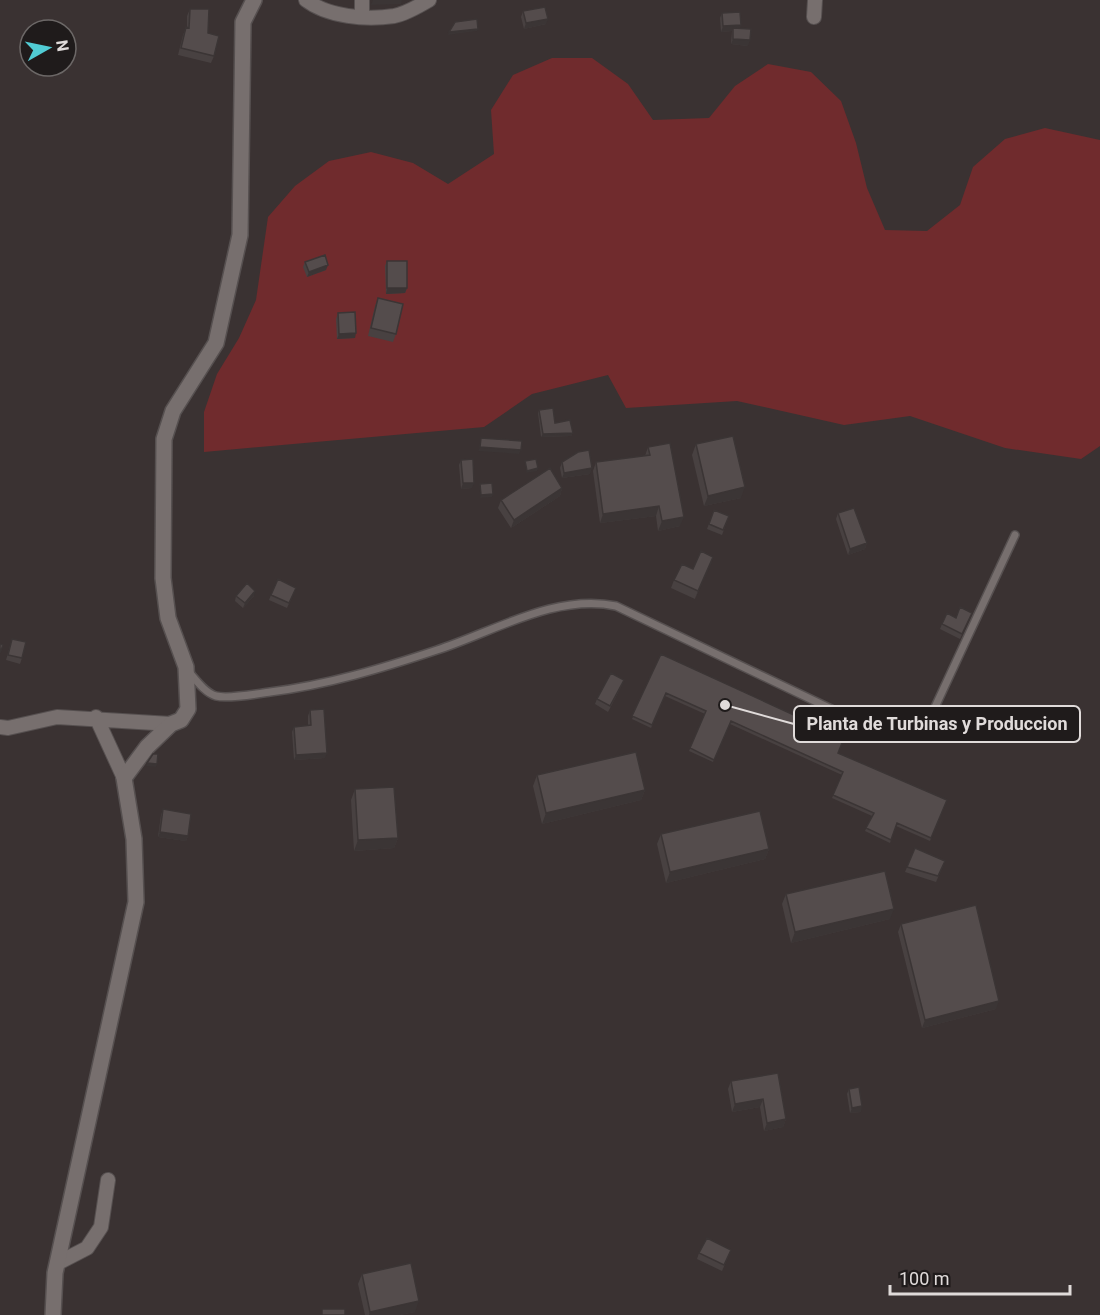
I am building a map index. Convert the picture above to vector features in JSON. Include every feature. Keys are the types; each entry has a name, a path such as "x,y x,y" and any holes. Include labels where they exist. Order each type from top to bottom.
{"street":[{"path":"124,778 147,747 171,724 181,720 188,709 186,668 168,618 163,578 164,439 174,411 216,343 240,235 243,22 254,0"},
{"path":"306,0 317,9 349,16 395,16 429,0"},
{"path":"362,0 362,16"},
{"path":"814,16 816,0"},
{"path":"0,727 8,729 57,717 96,717 171,724"},
{"path":"53,1315 58,1263 136,902 135,839 124,778 96,717"},
{"path":"58,1263 87,1248 101,1227 108,1180"}],"lane":[{"path":"186,668 201,687 215,696 256,694 316,686 439,650 554,609 594,601 616,606 892,738 918,732 929,720 1015,535"}],"shaded area":[{"path":"552,58 592,58 628,84 653,120 709,118 735,86 768,64 811,72 841,101 856,143 867,188 885,230 927,231 960,205 973,167 1005,139 1045,128 1100,140 1100,446 1081,459 1005,448 910,416 844,425 737,401 626,408 608,375 532,394 484,427 204,452 204,412 217,374 239,338 256,300 268,217 295,186 329,161 371,152 413,163 448,184 494,154 491,110 513,75"}],"building":[{"path":"545,7 548,19 526,23 523,11"},
{"path":"190,9 209,9 208,33 219,36 214,56 181,48 186,27 189,28"},
{"path":"740,12 741,25 723,26 722,13"},
{"path":"477,19 478,29 449,32 455,22"},
{"path":"733,28 751,29 750,40 733,39"},
{"path":"325,255 328,265 309,272 305,262"},
{"path":"387,261 407,261 407,288 387,288"},
{"path":"378,298 403,304 396,334 371,328"},
{"path":"355,312 356,333 339,334 338,313"},
{"path":"553,408 555,423 570,420 573,433 543,434 539,410"},
{"path":"733,436 745,487 708,496 696,444"},
{"path":"481,438 522,441 521,450 480,447"},
{"path":"670,443 684,517 662,521 659,506 603,514 596,462 650,455 648,447"},
{"path":"589,450 592,468 564,473 562,462 578,452"},
{"path":"473,459 474,483 463,483 461,460"},
{"path":"536,459 538,468 527,471 525,461"},
{"path":"550,468 562,488 514,520 501,500"},
{"path":"492,483 493,494 481,495 480,484"},
{"path":"854,508 867,543 850,549 838,513"},
{"path":"714,510 729,516 723,530 709,524"},
{"path":"701,551 713,557 698,591 674,580 682,564 693,569"},
{"path":"278,579 296,588 289,603 271,595"},
{"path":"247,583 255,591 245,603 236,596"},
{"path":"960,607 972,613 962,634 942,624 947,613 956,618"},
{"path":"12,639 26,642 22,658 8,655"},
{"path":"661,654 844,738 838,753 947,800 931,838 897,823 891,840 866,828 874,813 833,795 843,772 731,721 714,760 690,748 706,711 666,693 652,725 632,716"},
{"path":"611,673 624,680 610,706 597,699"},
{"path":"324,709 327,753 296,755 294,727 311,725 310,710"},
{"path":"636,752 645,790 546,813 537,775"},
{"path":"153,754 158,754 157,764 147,763"},
{"path":"394,787 398,838 358,840 355,789"},
{"path":"163,809 191,814 188,836 160,832"},
{"path":"760,811 769,849 670,872 661,834"},
{"path":"915,848 945,861 938,876 907,867"},
{"path":"885,871 894,909 795,932 786,894"},
{"path":"976,905 999,1001 925,1020 901,924"},
{"path":"778,1073 786,1119 767,1123 763,1099 735,1104 731,1081"},
{"path":"859,1087 862,1106 852,1108 849,1089"},
{"path":"707,1238 731,1250 724,1265 699,1253"},
{"path":"411,1263 419,1301 370,1312 362,1274"},
{"path":"322,1309 345,1309 345,1315 322,1315"}],"place":[{"name":"Planta de Turbinas y Produccion","path":"725,705"}]}
